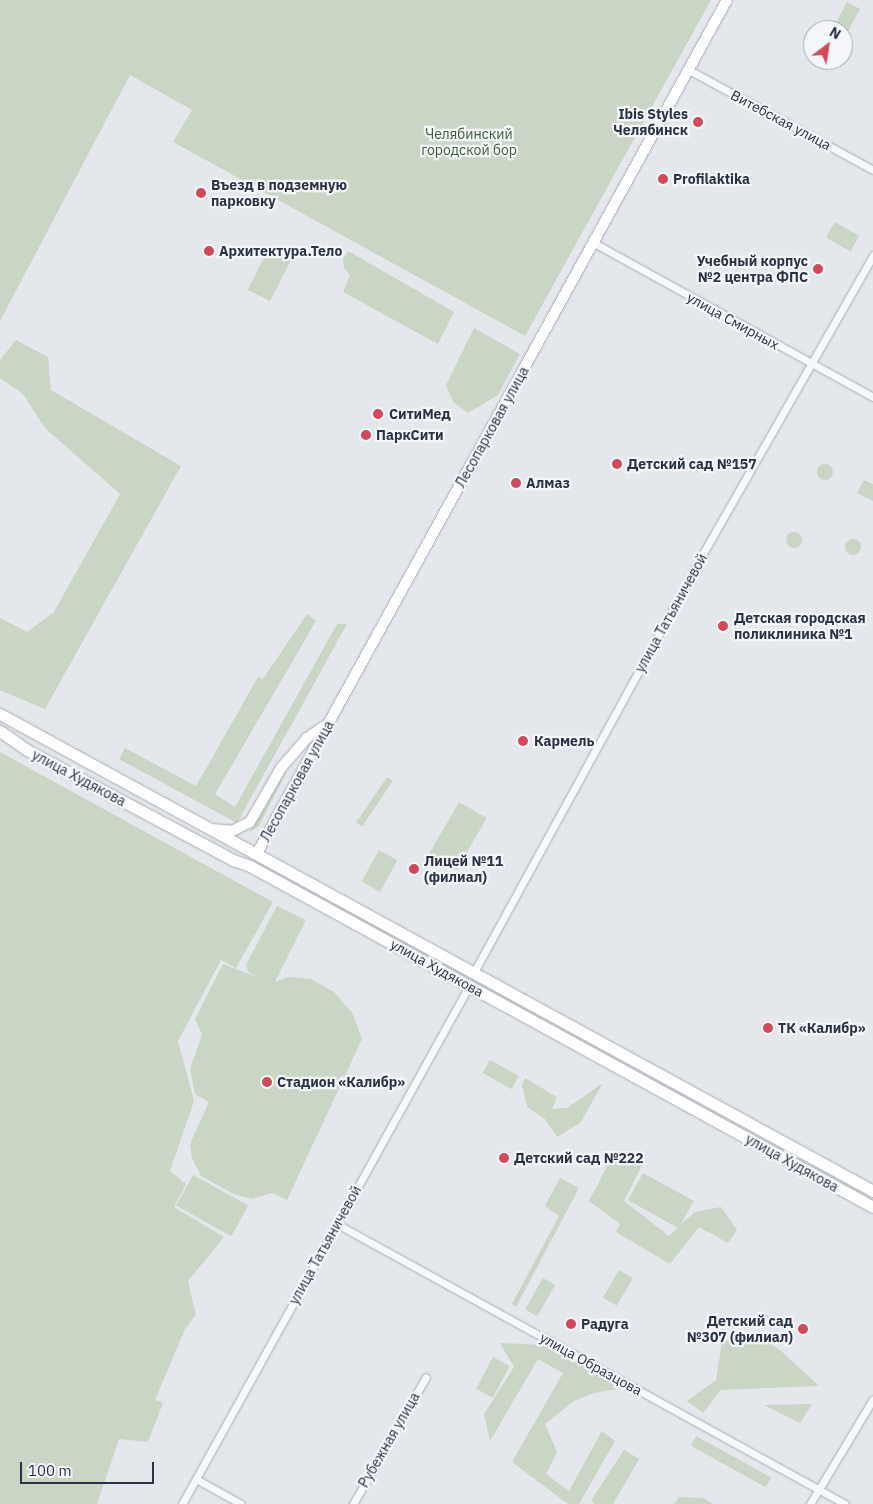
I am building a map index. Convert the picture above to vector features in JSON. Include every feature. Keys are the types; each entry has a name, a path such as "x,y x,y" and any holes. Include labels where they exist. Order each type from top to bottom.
{"main road":[{"name":"Лесопарковая улица","path":"257,853 727,0"},
{"name":"улица Худякова","path":"0,714 873,1191"},
{"path":"211,829 232,831 250,822 288,759 307,738 330,722"},
{"name":"улица Худякова","path":"0,731 27,750 250,866 873,1207"},
{"path":"250,866 257,853"},
{"path":"469,986 474,972"}],"street":[{"name":"Витебская улица","path":"689,70 873,170"},
{"name":"улица Смирных","path":"594,244 873,398"},
{"name":"улица Татьяничевой","path":"474,972 480,956 810,364 873,255"},
{"name":"улица Татьяничевой","path":"182,1504 469,986"},
{"name":"улица Образцова","path":"337,1224 845,1504"},
{"name":"Рубежная улица","path":"353,1504 426,1377"},
{"path":"810,1504 873,1399"},
{"path":"196,1479 241,1504"}],"green space":[{"name":"Челябинский городской бор","path":"0,0 711,0 525,336 173,142 192,110 130,75 0,321"},
{"path":"847,2 860,9 853,22 853,20 837,20"},
{"path":"835,222 859,236 850,252 826,238"},
{"path":"269,248 291,259 270,301 248,290"},
{"path":"348,251 454,312 438,344 343,292 350,275 344,268 343,259"},
{"path":"474,328 520,354 498,395 468,413 453,402 446,385"},
{"path":"16,340 48,357 51,390 181,466 45,709 0,690 0,618 27,632 54,612 120,494 45,428 23,394 0,378 0,360"},
{"path":"825,464 833,472 825,480 817,472"},
{"path":"864,480 873,484 873,501 857,493"},
{"path":"794,532 802,540 794,548 786,540"},
{"path":"853,539 861,547 853,555 845,547"},
{"path":"307,614 316,621 215,794 235,807 337,624 347,624 237,823 119,759 125,748 196,786 258,677 263,679"},
{"path":"0,752 273,902 236,968 221,960 178,1041 194,1101 170,1171 186,1184 174,1207 224,1237 188,1281 196,1315 185,1329 155,1400 163,1403 148,1442 119,1439 97,1504 0,1504"},
{"path":"287,771 259,826 249,833 285,772"},
{"path":"387,777 393,781 362,827 356,823"},
{"path":"459,802 487,818 457,870 429,854"},
{"path":"379,850 397,860 380,892 362,881"},
{"name":"Стадион «Калибр»","path":"277,906 306,920 275,982 289,977 311,979 334,992 353,1014 362,1039 287,1200 272,1193 251,1199 234,1194 201,1176 192,1158 190,1144 209,1102 195,1094 190,1069 202,1034 195,1019 223,964 259,978 248,972 246,965"},
{"path":"490,1060 519,1076 512,1089 483,1073"},
{"path":"525,1078 557,1097 552,1109 567,1108 603,1083 580,1123 557,1137 545,1119 527,1107 522,1085"},
{"path":"615,1151 643,1163 624,1201 669,1236 678,1228 628,1200 643,1173 694,1201 681,1224 695,1212 721,1207 737,1230 728,1243 699,1227 670,1264 616,1232 620,1224 589,1201"},
{"path":"193,1175 248,1206 231,1236 176,1206"},
{"path":"560,1178 579,1188 516,1307 512,1304 559,1216 545,1206"},
{"path":"619,1270 633,1278 617,1306 603,1298"},
{"path":"543,1278 555,1285 537,1316 525,1309"},
{"path":"754,1333 780,1350 819,1386 721,1390 703,1413 687,1401 716,1380 722,1342"},
{"path":"500,1343 543,1345 624,1388 594,1393 574,1401 545,1424 557,1452 546,1474 569,1491 602,1431 615,1441 579,1504 568,1504 512,1462 563,1373 538,1359 490,1441 484,1414 514,1367"},
{"path":"493,1357 510,1366 493,1398 476,1389"},
{"path":"812,1404 800,1423 764,1405"},
{"path":"696,1436 771,1478 766,1487 691,1446"},
{"path":"624,1450 639,1459 613,1504 593,1504 592,1499"},
{"path":"679,1497 704,1498 712,1504 674,1504"}],"place":[{"name":"Ibis Styles Челябинск","path":"698,122"},
{"name":"Profilaktika","path":"663,179"},
{"name":"Въезд в подземную парковку","path":"201,193"},
{"name":"Архитектура.Тело","path":"209,251"},
{"name":"Учебный корпус №2 центра ФПС","path":"818,269"},
{"name":"СитиМед","path":"378,414"},
{"name":"ПаркСити","path":"366,435"},
{"name":"Детский сад №157","path":"617,464"},
{"name":"Алмаз","path":"516,483"},
{"name":"Детская городская поликлиника №1","path":"723,626"},
{"name":"Кармель","path":"523,741"},
{"name":"Лицей №11 (филиал)","path":"414,869"},
{"name":"ТК «Калибр»","path":"768,1028"},
{"name":"Стадион «Калибр»","path":"267,1082"},
{"name":"Детский сад №222","path":"504,1158"},
{"name":"Радуга","path":"571,1324"},
{"name":"Детский сад №307 (филиал)","path":"803,1329"}]}
